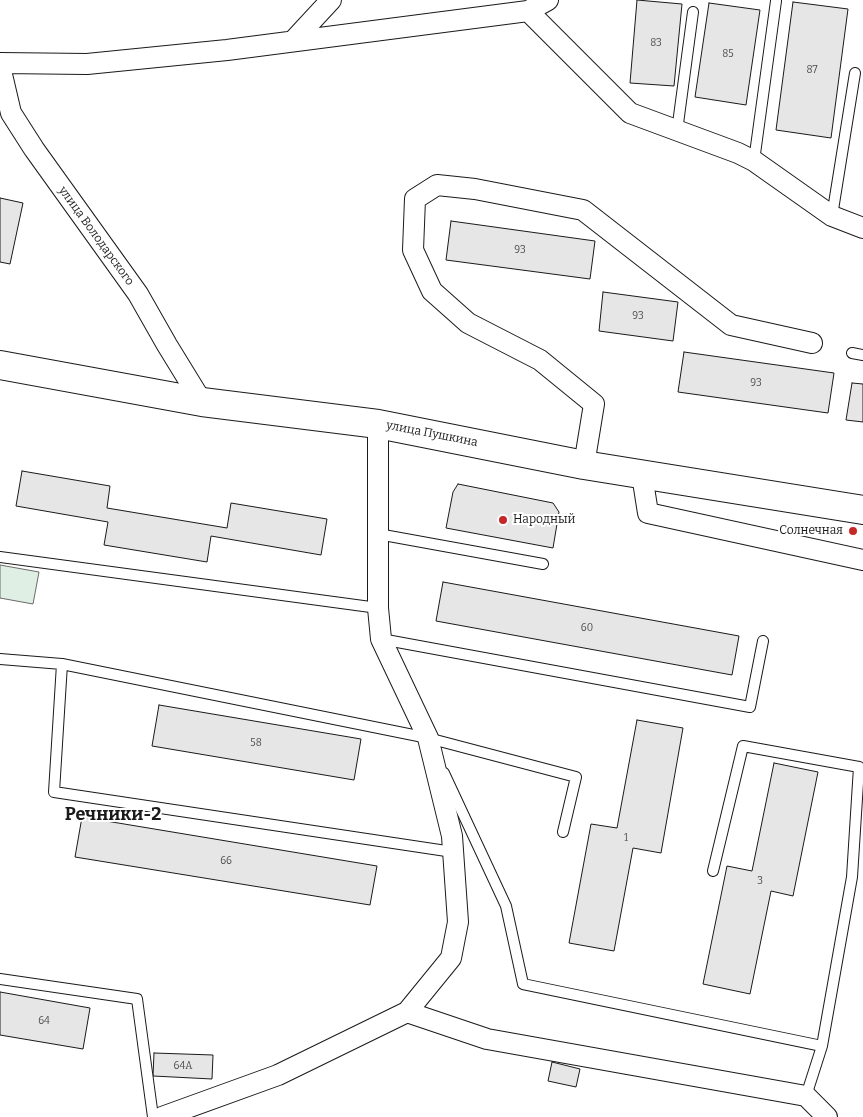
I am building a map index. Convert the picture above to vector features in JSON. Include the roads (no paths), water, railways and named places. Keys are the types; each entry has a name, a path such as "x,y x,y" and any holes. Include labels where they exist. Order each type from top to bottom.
{"main road":[{"name":"улица Пушкина","path":"0,365 202,402 378,424 584,465 863,510"}],"street":[{"path":"293,41 331,0"},
{"path":"0,65 87,64 227,50 528,11 548,0"},
{"path":"528,11 630,113 738,153 754,161 832,216 863,228"},
{"name":"улица Володарского","path":"0,65 11,114 138,294 202,402"},
{"path":"584,465 594,404 540,360 468,324 432,291 413,250 415,199 437,185 475,189 583,210 731,325 812,343"},
{"path":"162,1117 278,1076 407,1012 451,958 458,922 452,836 428,738 381,639 378,608 378,424"},
{"path":"642,475 648,513 863,560"},
{"path":"407,1012 487,1039 806,1096 827,1117"}],"lane":[{"path":"754,161 776,1"},
{"path":"677,131 693,12"},
{"path":"832,216 856,74"},
{"path":"378,534 543,564"},
{"path":"0,557 378,608"},
{"path":"381,639 750,707 763,641"},
{"path":"0,660 62,664 428,738 576,776 563,832"},
{"path":"62,664 54,792 453,852"},
{"path":"428,738 506,906 523,984 822,1046"},
{"path":"713,871 743,746 859,767 852,877 822,1046 806,1096"},
{"path":"0,979 137,999 153,1117"}],"place":[{"name":"Народный","path":"503,520"},
{"name":"Солнечная","path":"853,531"}],"district":[{"name":"Речники-2","path":"113,815"}]}
